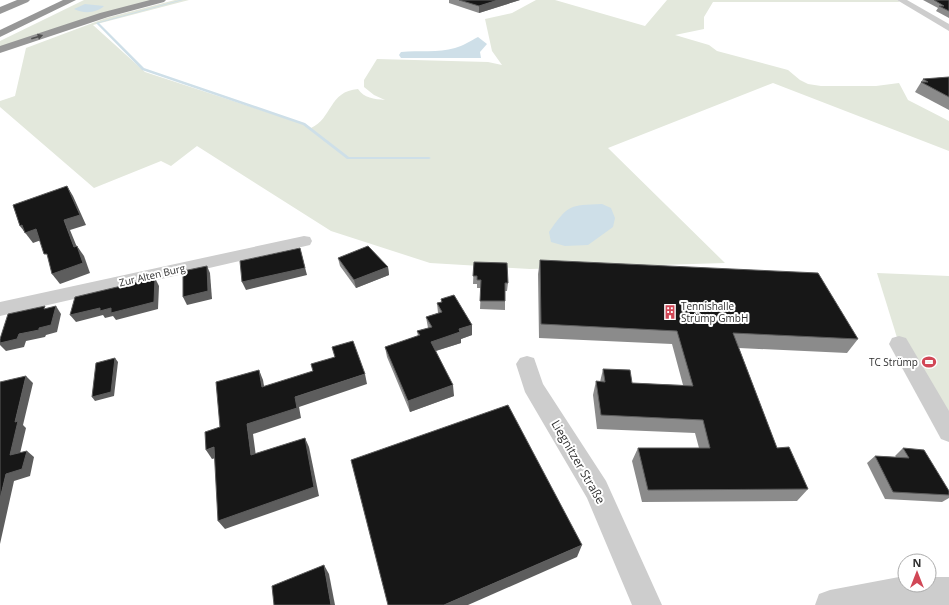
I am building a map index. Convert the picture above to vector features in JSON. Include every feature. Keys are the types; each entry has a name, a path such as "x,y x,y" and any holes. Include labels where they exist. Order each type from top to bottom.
{"highway":[{"path":"0,27 56,0"},
{"path":"0,34 71,0"},
{"path":"0,50 104,15 161,0"},
{"path":"0,11 30,1"},
{"path":"0,18 30,1"}],"street":[{"path":"901,0 949,28"},
{"name":"Zur Alten Burg","path":"0,309 304,241"},
{"path":"899,344 949,432"},
{"name":"Liegnitzer Straße","path":"527,364 533,386 597,490 647,605"},
{"path":"830,605 898,592 949,592"}],"shaded area":[{"path":"84,0 158,0 0,48 0,41"},
{"path":"175,0 189,0 93,25 145,72 303,124 311,128 318,124 341,95 349,91 358,89 366,96 385,100 374,95 364,87 364,80 377,59 488,62 502,65 492,51 485,19 512,13 536,0 555,0 645,26 667,0 897,0 900,2 713,2 704,17 704,29 675,35 709,45 717,51 788,70 800,80 808,84 821,86 876,86 899,83 908,100 949,121 949,151 773,83 608,148 725,263 530,269 430,263 331,231 197,146 171,166 161,161 94,188 0,107 0,101 15,96 26,48 106,18"},
{"path":"85,4 104,6 98,10 90,12 82,12 74,9"},
{"path":"478,37 487,44 480,52 481,58 401,58 399,55 401,52 449,50 461,46"},
{"path":"602,204 611,208 615,218 613,227 588,245 565,246 551,242 549,232 561,216 570,208 582,205"},
{"name":"TC Strümp","path":"877,273 949,276 949,432 899,344"}],"building":[{"path":"459,0 498,0 479,6"},
{"path":"934,0 949,0 949,11 939,6 944,6"},
{"path":"949,77 949,97 921,82 928,82 923,79"},
{"path":"67,186 80,215 64,220 74,247 77,246 83,263 52,274 47,254 44,254 36,229 25,233 22,225 20,226 13,205"},
{"path":"368,246 388,267 354,280 338,258"},
{"path":"300,248 305,268 242,282 240,261"},
{"path":"540,260 818,273 858,339 733,333 777,448 789,447 808,489 648,490 638,448 710,448 703,420 601,415 596,381 605,382 603,369 630,370 632,383 693,386 677,331 541,324"},
{"path":"474,262 507,263 508,283 505,283 505,301 480,301 481,280 477,280 477,276 473,276"},
{"path":"207,266 208,291 183,297 183,271"},
{"path":"155,278 154,302 111,313 111,308 100,311 100,308 70,315 75,297"},
{"path":"454,295 472,325 459,329 460,332 431,342 453,385 408,401 385,347 420,335 417,331 432,327 426,317 442,312 437,303 442,302 441,299"},
{"path":"45,306 44,309 56,306 51,325 39,328 39,330 19,334 17,339 0,343 8,314"},
{"path":"353,341 365,374 295,397 297,408 247,424 251,455 305,438 314,487 218,521 214,447 206,450 205,432 220,427 216,382 259,370 262,387 313,371 311,364 335,357 332,347"},
{"path":"115,358 111,392 92,397 96,363"},
{"path":"26,376 15,422 18,421 10,455 27,451 22,469 6,474 0,499 0,382"},
{"path":"508,405 582,545 444,605 388,605 351,460"},
{"path":"903,448 924,450 949,491 949,495 893,492 875,456 909,458"},
{"path":"324,565 331,605 274,605 272,586"}],"waterway":[{"path":"182,0 97,23 143,69 304,124 348,158 429,158"}],"place":[{"name":"Tennishalle Strümp GmbH","path":"670,312"},
{"name":"TC Strümp","path":"929,362"}]}
